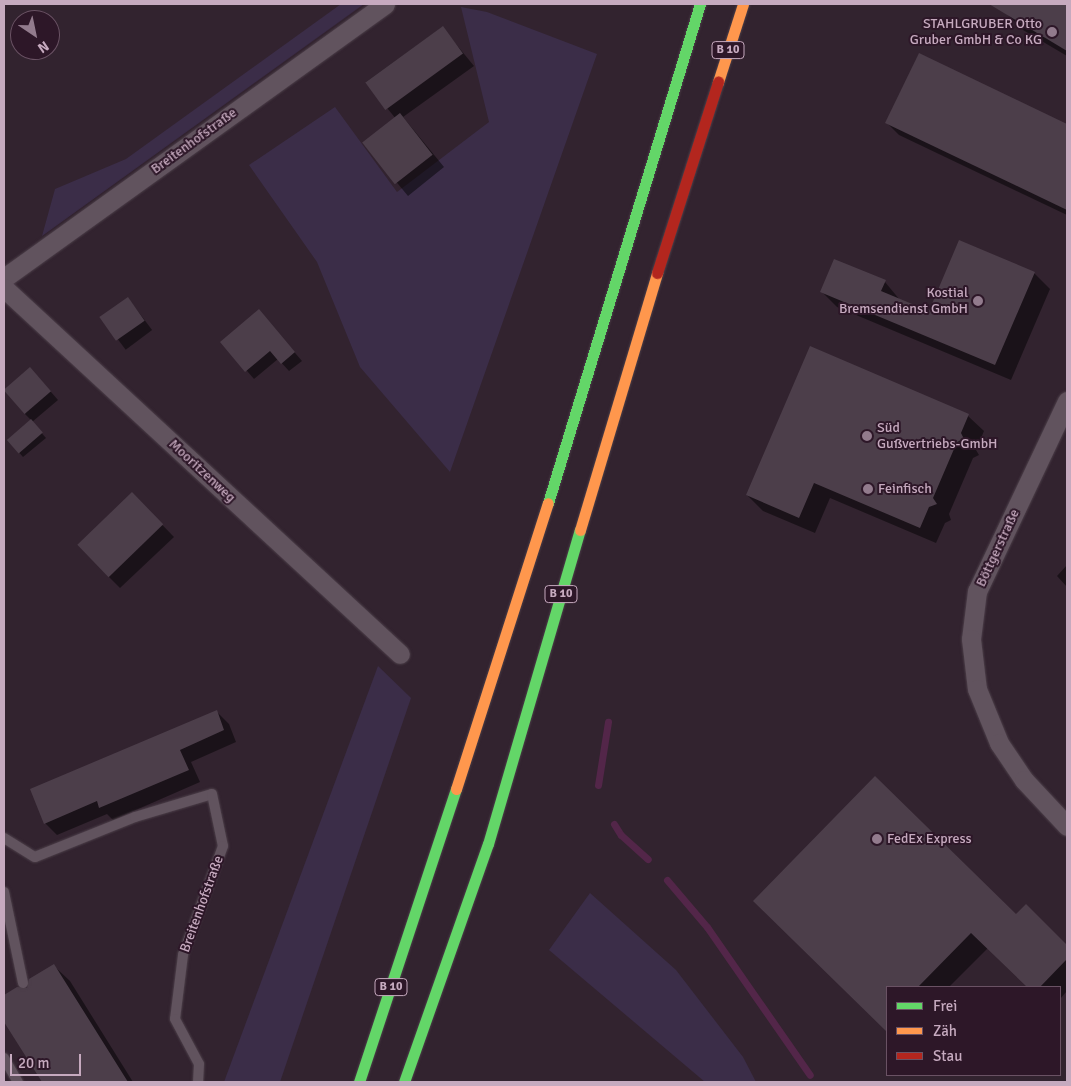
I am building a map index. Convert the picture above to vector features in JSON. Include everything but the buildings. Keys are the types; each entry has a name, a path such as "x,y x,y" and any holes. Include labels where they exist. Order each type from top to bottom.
{"highway":[{"name":"B 10","path":"359,1082 515,611 700,4"},
{"name":"B 10","path":"404,1082 488,844 634,345 743,4"}],"street":[{"name":"Breitenhofstraße","path":"4,278 385,4"},
{"name":"Mooritzenweg","path":"4,288 400,654"},
{"name":"Böttgerstraße","path":"1067,401 978,591 970,639 977,689 999,743 1024,780 1067,826"}],"lane":[{"name":"Breitenhofstraße","path":"4,838 35,857 135,817 212,794 223,846 183,955 175,1019 199,1064 198,1082"},
{"path":"4,892 23,983"},
{"path":"4,1058 18,1082"}],"shaded area":[{"path":"341,4 364,4 42,236 55,189 126,159"},
{"path":"461,7 487,12 597,54 450,472 360,367 317,262 249,165 335,107 397,192 489,122"},
{"path":"378,666 411,698 280,1082 224,1082"},
{"path":"590,893 676,970 743,1057 756,1082 705,1082 549,950"}],"waterway":[{"path":"598,785 608,722"},
{"path":"614,824 621,835 648,859"},
{"path":"667,880 707,927 810,1075"}],"traffic: fast":[{"path":"548,503 700,4"},
{"path":"404,1082 488,844 580,530"},
{"path":"359,1082 456,789"}],"traffic: slow":[{"path":"718,82 743,4"},
{"path":"580,530 657,273"},
{"path":"456,789 548,503"}],"traffic: jam":[{"path":"657,273 718,82"}],"place":[{"name":"STAHLGRUBER Otto Gruber GmbH & Co KG","path":"1052,32"},
{"name":"Kostial Bremsendienst GmbH","path":"978,301"},
{"name":"Süd Gußvertriebs-GmbH","path":"867,436"},
{"name":"Feinfisch","path":"868,489"},
{"name":"FedEx Express","path":"877,839"}]}
